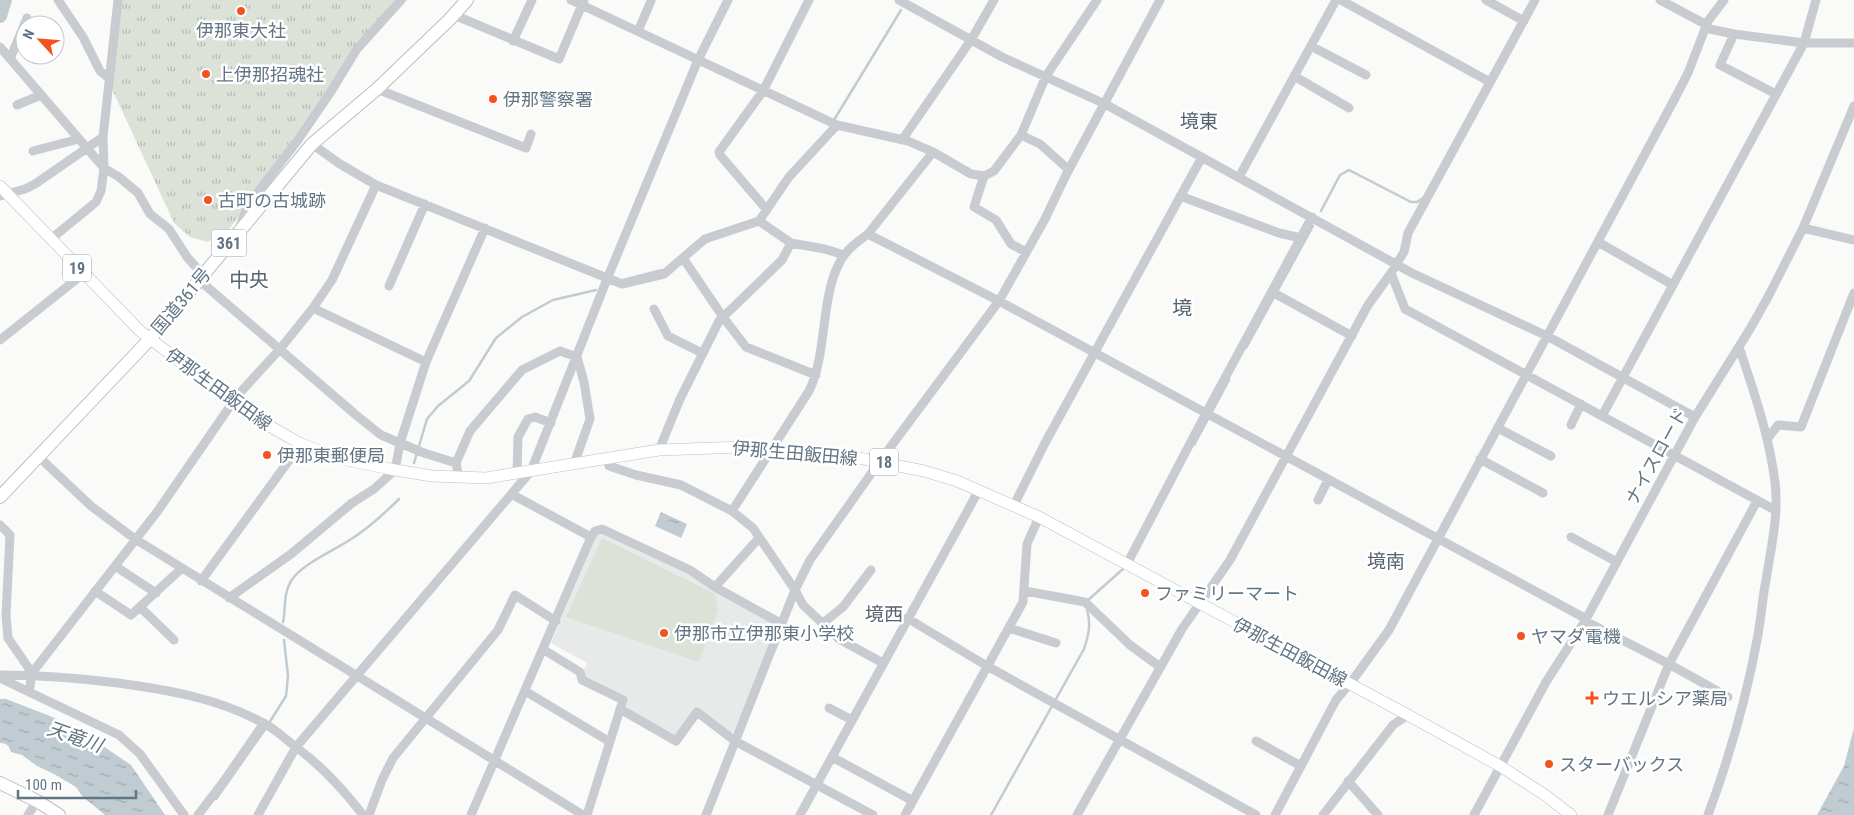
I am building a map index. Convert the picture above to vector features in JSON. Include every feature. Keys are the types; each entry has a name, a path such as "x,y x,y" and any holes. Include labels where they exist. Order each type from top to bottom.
{"highway":[{"name":"国道361号","path":"0,497 150,339 238,230 312,144 377,89 454,15 467,0"},
{"path":"0,784 37,800 59,815"}],"main road":[{"name":"19","path":"2,192 150,339"},
{"name":"伊那生田飯田線","path":"150,339 250,415 301,444 338,458 395,470 459,478 486,478 660,450 711,447 772,448 844,455 880,461 957,481 1039,516 1408,715 1500,766 1572,815"}],"street":[{"path":"58,0 83,37 100,71 109,78"},
{"path":"51,239 96,202 102,191 104,168 103,137 118,0"},
{"path":"238,230 248,205 298,140 357,49 401,0"},
{"path":"513,41 532,0"},
{"path":"571,0 583,3 638,32 834,123 902,140 933,152 971,174 984,176 994,171 1021,135 1046,76 1097,0"},
{"path":"258,815 296,747 531,471 698,60 728,0"},
{"path":"765,207 719,152 763,91 809,0"},
{"path":"899,0 1002,57 1105,104 1428,281 1547,336 1695,417"},
{"path":"902,140 970,40 994,0"},
{"path":"706,815 795,590 810,560 880,461 999,301 1160,0"},
{"path":"1239,177 1336,0"},
{"path":"1341,0 1488,81"},
{"path":"1486,0 1524,21"},
{"path":"1077,815 1182,629 1230,560 1368,305 1392,273 1404,252 1408,233 1488,81 1535,0"},
{"path":"1660,0 1706,27 1734,34 1804,43 1854,44"},
{"path":"1275,815 1336,700 1352,682 1389,630 1688,73 1706,27 1724,0"},
{"path":"1602,416 1804,43 1816,0"},
{"path":"638,32 651,1"},
{"path":"454,15 559,59 583,3"},
{"path":"1734,34 1720,64 1776,94"},
{"path":"1311,46 1366,75"},
{"path":"0,47 104,168 119,177 138,193 150,214 168,229 201,278 280,350 381,435 456,463"},
{"path":"10,59 15,47"},
{"path":"1294,76 1349,108"},
{"path":"377,89 526,148 531,134"},
{"path":"18,105 41,94"},
{"name":"ナイスロード","path":"1474,815 1546,682 1585,621 1695,417 1768,297 1803,228 1854,106"},
{"path":"312,144 340,164 376,185 622,284 664,274 705,239 759,221 765,207 834,123"},
{"path":"1021,135 1040,144 1069,170"},
{"path":"2,192 25,189 103,137"},
{"path":"33,151 79,139"},
{"path":"732,511 809,391 816,375 831,288 835,272 844,255 868,234 933,152"},
{"path":"1014,504 1094,352 1202,157"},
{"path":"984,176 974,207 996,220 1012,244 1026,252"},
{"path":"29,692 32,674 157,512 242,391 280,350 313,308 332,280 376,185"},
{"path":"1180,196 1279,233 1301,238"},
{"path":"389,286 425,204"},
{"path":"1127,564 1275,293 1312,217"},
{"path":"759,221 791,243 825,249 844,255"},
{"path":"229,598 290,554 352,503 374,489 395,470 400,443 426,362 485,228"},
{"path":"1803,228 1854,240"},
{"path":"868,234 1094,352 1581,616 1585,621 1728,697"},
{"path":"1598,242 1673,285"},
{"path":"660,450 680,398 719,321 782,260 791,243"},
{"path":"683,258 746,347 816,375"},
{"path":"1392,273 1405,308 1776,510"},
{"path":"0,340 83,274"},
{"path":"1275,293 1352,336"},
{"path":"1768,438 1778,425 1801,427 1854,293"},
{"path":"313,308 426,362"},
{"path":"654,309 668,336 702,354"},
{"path":"1708,815 1724,772 1746,690 1761,617 1776,510 1775,484 1768,438 1761,410 1739,347"},
{"path":"459,478 456,463 470,431 522,370 560,351 577,357"},
{"path":"574,464 590,419 584,382 577,357"},
{"path":"1571,425 1582,404"},
{"path":"516,473 518,437 528,419 535,417 551,423"},
{"path":"1498,428 1551,456"},
{"path":"201,581 301,444"},
{"path":"38,456 91,506 135,539 583,815"},
{"path":"609,458 609,466 636,475 681,485 732,511 753,528 803,605 839,639 883,663"},
{"path":"1480,459 1544,493"},
{"path":"1318,500 1328,480"},
{"path":"800,815 979,490"},
{"path":"512,495 591,538"},
{"path":"1608,815 1669,664 1757,501"},
{"path":"905,815 1023,602 1027,544 1039,516"},
{"path":"0,525 10,535 6,615 8,638 32,674"},
{"path":"471,815 591,538 596,531 602,529 690,570 782,624"},
{"path":"1571,537 1617,562"},
{"path":"715,586 759,538"},
{"path":"115,566 156,593"},
{"path":"95,591 131,615 181,569"},
{"path":"823,623 843,607 871,570"},
{"path":"1025,591 1086,602 1118,634 1160,667"},
{"path":"369,815 392,758 498,630 515,595 556,621"},
{"path":"140,607 174,640"},
{"path":"907,618 987,666 1256,815"},
{"path":"1009,628 1056,643"},
{"path":"544,650 580,672 582,680 623,700 587,815"},
{"path":"0,677 32,674 96,680 195,695 264,723 278,732 310,756 330,775 363,815"},
{"path":"0,677 119,735 144,759 184,815"},
{"path":"525,691 610,742"},
{"path":"829,708 852,720"},
{"path":"620,709 676,741 697,712 735,741 873,815"},
{"path":"1323,815 1393,724 1408,715"},
{"path":"198,815 224,782 264,723"},
{"path":"1256,741 1301,766"},
{"path":"832,757 913,801"},
{"path":"1348,781 1378,815"},
{"path":"28,815 37,800"}],"shaded area":[{"name":"伊那市立伊那東小学校","path":"604,531 687,571 778,624 735,730 731,734 695,709 674,739 626,710 627,698 585,678 583,672 587,663 551,643 597,534"}],"green space":[{"path":"121,0 407,0 360,52 316,118 225,234 207,242 190,237 174,223 111,87"},
{"path":"602,538 715,594 718,610 699,662 566,617"}],"water":[{"path":"661,512 687,524 681,538 655,526"},
{"name":"天竜川","path":"0,699 6,699 50,716 84,733 131,765 165,815 105,815 82,796 76,787 37,766 22,755 11,752 7,745 0,743"},
{"path":"1854,728 1854,815 1817,815 1844,766"}],"waterway":[{"path":"0,16 5,0"},
{"path":"834,120 901,10"},
{"path":"1321,211 1340,175 1349,170 1411,202 1417,202 1423,198"},
{"path":"1246,348 1313,226"},
{"path":"623,280 662,270"},
{"path":"414,463 427,419 438,406 469,381 496,338 522,317 553,300 596,290"},
{"path":"1194,445 1229,380"},
{"path":"283,622 288,586 296,575 309,564 362,532 399,499"},
{"path":"1087,601 1123,569"},
{"path":"991,815 1084,649 1089,629 1087,609"},
{"path":"269,723 286,696 288,676 284,640"},
{"path":"216,799 266,728"}],"place":[{"name":"伊那東大社","path":"241,11"},
{"name":"上伊那招魂社","path":"206,74"},
{"name":"伊那警察署","path":"493,99"},
{"name":"古町の古城跡","path":"208,200"},
{"name":"伊那東郵便局","path":"267,455"},
{"name":"ファミリーマート","path":"1145,593"},
{"name":"伊那市立伊那東小学校","path":"664,633"},
{"name":"ヤマダ電機","path":"1521,636"},
{"name":"ウエルシア薬局","path":"1592,698"},
{"name":"スターバックス","path":"1549,764"}],"district":[{"name":"境東","path":"1199,121"},
{"name":"中央","path":"249,280"},
{"name":"境","path":"1182,308"},
{"name":"境南","path":"1386,561"},
{"name":"境西","path":"884,614"}]}
